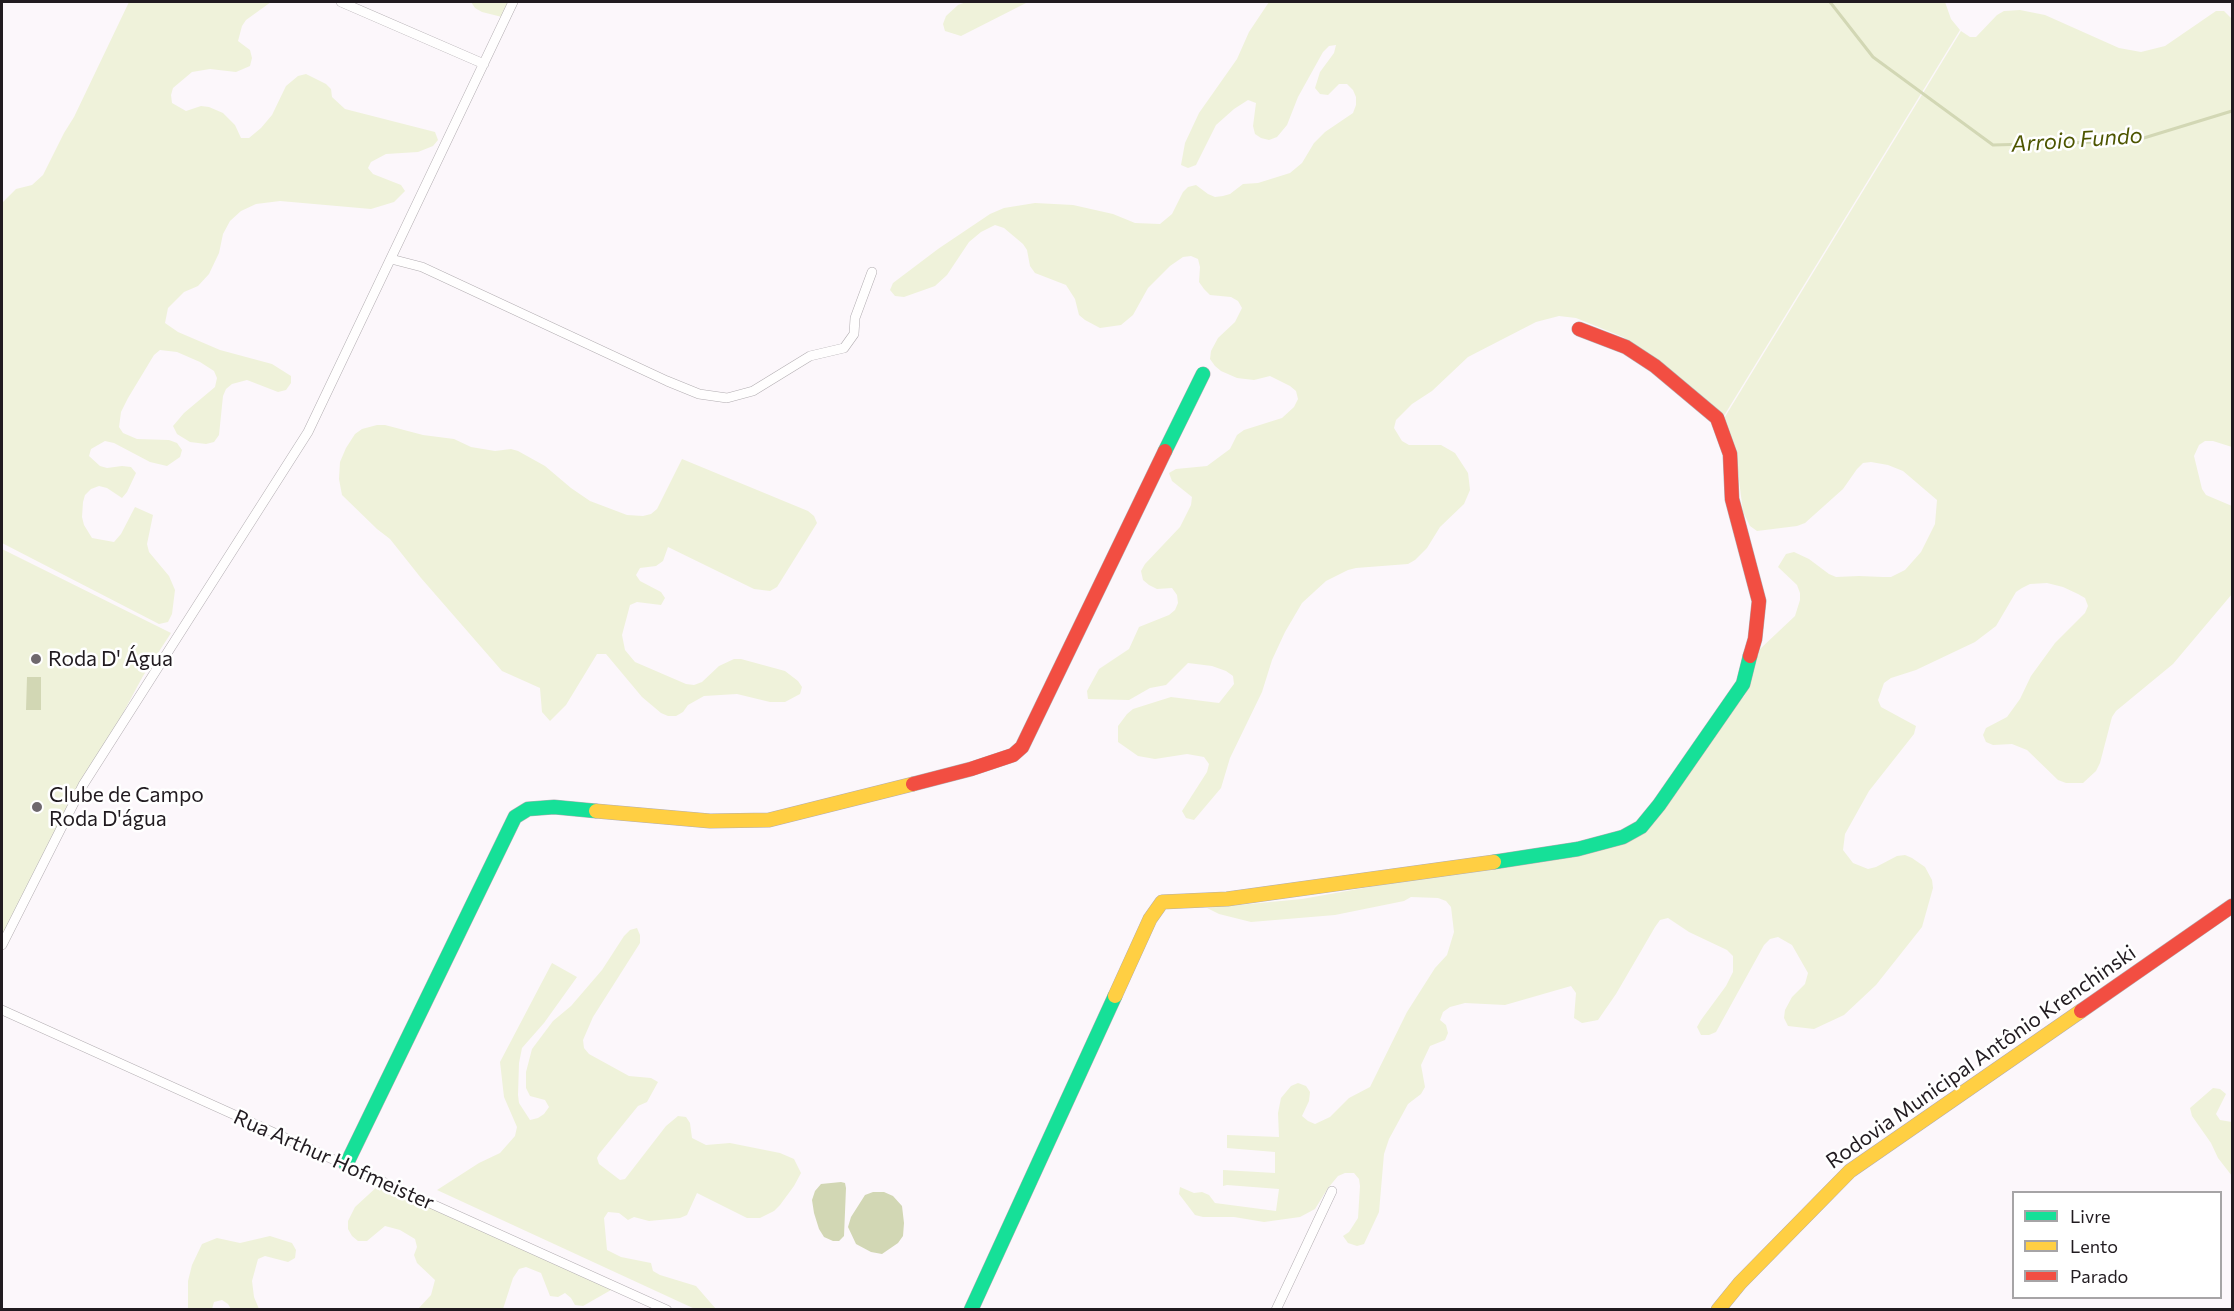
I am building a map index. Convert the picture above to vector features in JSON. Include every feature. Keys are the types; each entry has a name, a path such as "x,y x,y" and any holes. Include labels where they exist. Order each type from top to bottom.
{"street":[{"path":"341,2 484,64"},
{"path":"2,945 83,785 308,432 513,2"},
{"path":"391,259 422,267 667,381 699,394 727,398 753,391 810,356 844,348 854,334 855,318 872,272"},
{"path":"971,1310 1150,919 1162,902 1227,899 1426,872 1578,849 1623,837 1641,827 1659,805 1743,684 1755,639 1759,601 1732,499 1730,454 1717,418 1688,391 1626,347 1579,329"},
{"path":"346,1165 515,817 528,809 554,807 710,821 769,820 971,769 1013,755 1022,747 1203,374"},
{"name":"Rodovia Municipal Antônio Krenchinski","path":"1719,1310 1740,1283 1850,1171 2232,906"},
{"name":"Rua Arthur Hofmeister","path":"2,1010 667,1310"},
{"path":"1276,1310 1332,1191"}],"shaded area":[{"path":"129,2 271,2 246,20 242,26 238,41 250,50 252,58 250,66 236,72 210,69 192,72 173,88 171,95 172,103 186,111 201,106 223,113 235,125 241,138 249,138 261,128 272,115 286,86 298,76 306,74 326,84 331,89 332,97 345,109 435,132 438,140 433,146 418,152 386,154 371,162 368,168 373,174 401,185 405,191 394,202 371,209 280,201 256,204 241,211 230,221 223,234 219,253 209,274 198,286 184,292 168,308 165,323 178,332 220,350 272,364 291,376 291,383 286,390 278,392 247,380 232,384 223,396 219,435 214,442 206,444 190,442 177,434 173,426 184,413 215,387 217,378 214,371 200,362 177,352 160,350 154,355 128,398 121,412 119,427 123,433 137,439 169,440 177,443 182,450 180,457 167,466 150,462 114,443 105,441 91,449 89,456 100,466 131,467 136,473 122,498 107,488 99,486 91,489 85,495 82,517 84,525 92,538 114,542 121,534 135,507 153,515 147,544 149,552 169,576 175,590 172,614 168,622 159,624 2,543 2,203 16,189 32,185 43,175 74,117"},
{"path":"471,2 509,2 502,17 482,12"},
{"path":"966,2 1028,2 961,36 945,31 943,24 946,16 958,5"},
{"path":"1269,2 1945,2 1951,19 1960,30 1722,419 1669,369 1623,337 1576,318 1559,316 1536,322 1468,357 1432,391 1412,404 1396,420 1394,428 1402,441 1409,445 1441,445 1455,453 1468,473 1470,490 1464,504 1440,527 1427,548 1415,560 1408,564 1348,570 1326,581 1302,603 1272,660 1262,692 1230,758 1221,788 1194,820 1186,818 1182,811 1207,772 1209,764 1204,757 1187,754 1155,759 1138,756 1118,742 1118,726 1133,709 1171,697 1219,703 1234,684 1233,676 1212,666 1188,663 1166,685 1150,688 1129,700 1088,699 1087,691 1099,669 1129,649 1139,627 1169,615 1178,603 1177,595 1172,588 1157,589 1149,585 1143,580 1141,571 1180,527 1191,505 1192,497 1172,481 1169,473 1176,469 1207,466 1230,449 1237,435 1244,430 1282,418 1294,407 1298,399 1296,391 1270,376 1254,380 1237,378 1215,366 1210,359 1211,351 1218,338 1235,322 1242,308 1238,301 1231,297 1210,295 1204,289 1199,282 1198,259 1191,256 1183,257 1170,266 1148,288 1133,315 1121,325 1100,328 1079,315 1075,299 1066,285 1035,273 1030,266 1027,250 1023,244 1004,228 995,225 981,232 969,242 947,275 935,286 904,297 895,296 890,290 893,283 938,249 990,214 1004,208 1035,203 1073,205 1113,214 1135,223 1160,224 1172,214 1188,187 1196,185 1215,197 1223,196 1230,194 1243,184 1258,183 1290,173 1302,163 1314,143 1325,132 1353,113 1356,105 1353,90 1347,84 1339,84 1328,95 1320,94 1315,88 1320,72 1334,53 1336,45 1329,46 1323,52 1298,97 1287,125 1277,137 1269,140 1255,134 1253,126 1256,103 1248,100 1216,125 1196,165 1188,168 1181,165 1185,143 1199,113 1237,59 1249,32"},
{"path":"2020,10 2045,15 2119,48 2141,52 2165,46 2216,11 2224,11 2232,19 2232,447 2205,441 2199,445 2194,456 2202,489 2206,495 2232,506 2232,594 2173,664 2116,711 2112,717 2100,763 2096,771 2083,783 2066,783 2058,780 2027,750 2012,744 1993,745 1986,742 1983,735 1986,728 2007,717 2020,699 2031,676 2055,643 2085,613 2088,606 2085,598 2078,594 2047,583 2030,584 2016,592 1996,626 1975,642 1884,683 1878,700 1881,707 1916,726 1914,734 1869,791 1845,834 1843,850 1853,863 1868,869 1897,856 1905,855 1925,867 1932,880 1933,888 1922,927 1876,985 1844,1015 1814,1029 1788,1026 1784,1018 1785,1010 1792,997 1805,984 1808,973 1792,945 1778,937 1770,939 1764,945 1716,1032 1701,1035 1697,1027 1726,986 1733,972 1733,956 1727,950 1689,932 1668,918 1660,920 1598,1020 1582,1023 1574,1018 1576,993 1571,986 1505,1005 1465,1003 1450,1007 1443,1012 1440,1020 1446,1025 1448,1033 1445,1040 1430,1046 1421,1065 1425,1087 1421,1094 1408,1104 1389,1139 1384,1154 1379,1212 1364,1244 1357,1246 1348,1243 1343,1236 1349,1232 1358,1218 1360,1186 1359,1179 1354,1173 1338,1176 1315,1209 1300,1217 1264,1222 1234,1217 1195,1215 1179,1194 1180,1187 1194,1193 1202,1192 1209,1195 1215,1203 1276,1211 1279,1189 1223,1186 1223,1170 1275,1173 1275,1152 1227,1148 1227,1135 1279,1137 1278,1113 1281,1098 1291,1086 1298,1083 1306,1086 1310,1092 1309,1101 1302,1116 1315,1124 1330,1117 1349,1098 1370,1087 1407,1012 1435,968 1447,955 1454,932 1451,907 1446,901 1438,898 1411,897 1404,901 1335,915 1251,922 1219,914 1207,908 1302,899 1628,841 1745,695 1760,649 1795,616 1800,593 1797,585 1778,567 1786,554 1794,552 1836,577 1891,577 1905,570 1921,552 1935,524 1937,500 1903,471 1871,462 1863,463 1843,489 1805,523 1757,531 1750,526 1743,512 1736,456 1723,420 1961,31 1970,37 1976,37 1997,15 2004,11"},
{"path":"377,425 454,439 471,447 495,451 511,449 518,451 545,466 590,501 627,515 643,516 657,509 682,459 808,511 817,523 777,587 770,591 754,589 668,547 663,561 656,566 640,568 636,575 640,581 661,592 665,598 661,605 637,602 630,605 622,635 625,650 635,662 686,684 694,685 702,682 719,666 734,659 741,659 785,671 802,687 800,694 785,702 770,702 737,694 704,696 688,705 676,716 668,716 642,697 606,654 597,654 566,705 550,721 542,712 540,688 502,671 390,539 342,495 339,479 340,462 346,448 355,434 362,429"},
{"name":"Clube de Campo Roda D'água","path":"2,549 171,633 143,676 2,938"},
{"path":"27,677 41,677 41,710 26,710"},
{"path":"637,928 640,943 593,1017 583,1040 584,1048 589,1054 629,1076 651,1078 658,1082 647,1102 638,1106 599,1154 597,1158 599,1164 620,1180 625,1179 666,1126 678,1116 686,1117 690,1123 692,1138 706,1145 730,1143 780,1153 794,1159 801,1173 780,1205 760,1218 747,1218 697,1193 687,1215 680,1218 649,1221 634,1217 628,1220 619,1213 608,1212 604,1218 607,1250 621,1257 651,1263 653,1271 660,1275 696,1286 716,1309 695,1309 437,1190 479,1163 500,1153 515,1136 517,1127 504,1097 500,1062 552,963 577,977 544,1023 522,1048 518,1095 519,1103 530,1120 544,1114 549,1107 545,1100 530,1096 526,1088 526,1072 532,1049 553,1021 571,1006 602,970 624,936 630,930"},
{"path":"2213,1088 2220,1089 2226,1094 2216,1114 2220,1120 2232,1122 2232,1176 2192,1116 2190,1108"},
{"path":"845,1183 846,1188 844,1236 839,1241 833,1241 824,1237 819,1229 812,1200 821,1184"},
{"path":"380,1184 611,1287 611,1290 583,1306 575,1305 565,1293 558,1297 550,1296 541,1273 526,1267 519,1269 513,1278 503,1309 418,1309 431,1295 435,1280 417,1263 414,1255 417,1247 415,1239 400,1230 385,1226 367,1241 358,1241 348,1229 348,1221 355,1207"},
{"path":"884,1192 893,1196 902,1206 903,1236 898,1243 882,1254 871,1252 856,1244 848,1227 851,1217 865,1195"},
{"path":"270,1236 292,1243 296,1250 295,1258 288,1262 265,1256 258,1259 252,1281 254,1297 259,1309 231,1309 222,1300 214,1302 212,1309 188,1309 188,1281 192,1265 202,1244 217,1238 240,1243"}],"waterway":[{"name":"Arroio Fundo","path":"1830,2 1873,57 1993,145 2134,141 2232,111"}],"traffic: fast":[{"path":"1165,451 1203,374"},
{"path":"1494,862 1578,849 1623,837 1641,827 1659,805 1743,684 1750,656"},
{"path":"346,1165 515,817 528,809 554,807 596,811"},
{"path":"971,1310 1115,996"}],"traffic: slow":[{"path":"596,811 710,821 769,820 913,784"},
{"path":"1115,996 1150,919 1162,902 1227,899 1494,862"},
{"path":"1718,1310 1740,1283 1850,1171 2081,1011"}],"traffic: jam":[{"path":"1579,329 1626,347 1655,366 1717,418 1730,454 1732,499 1759,601 1755,639 1750,656"},
{"path":"913,784 1013,755 1022,747 1165,451"},
{"path":"2081,1011 2232,906"}],"place":[{"name":"Roda D' Água","path":"36,659"},
{"name":"Clube de Campo Roda D'água","path":"37,807"}]}
